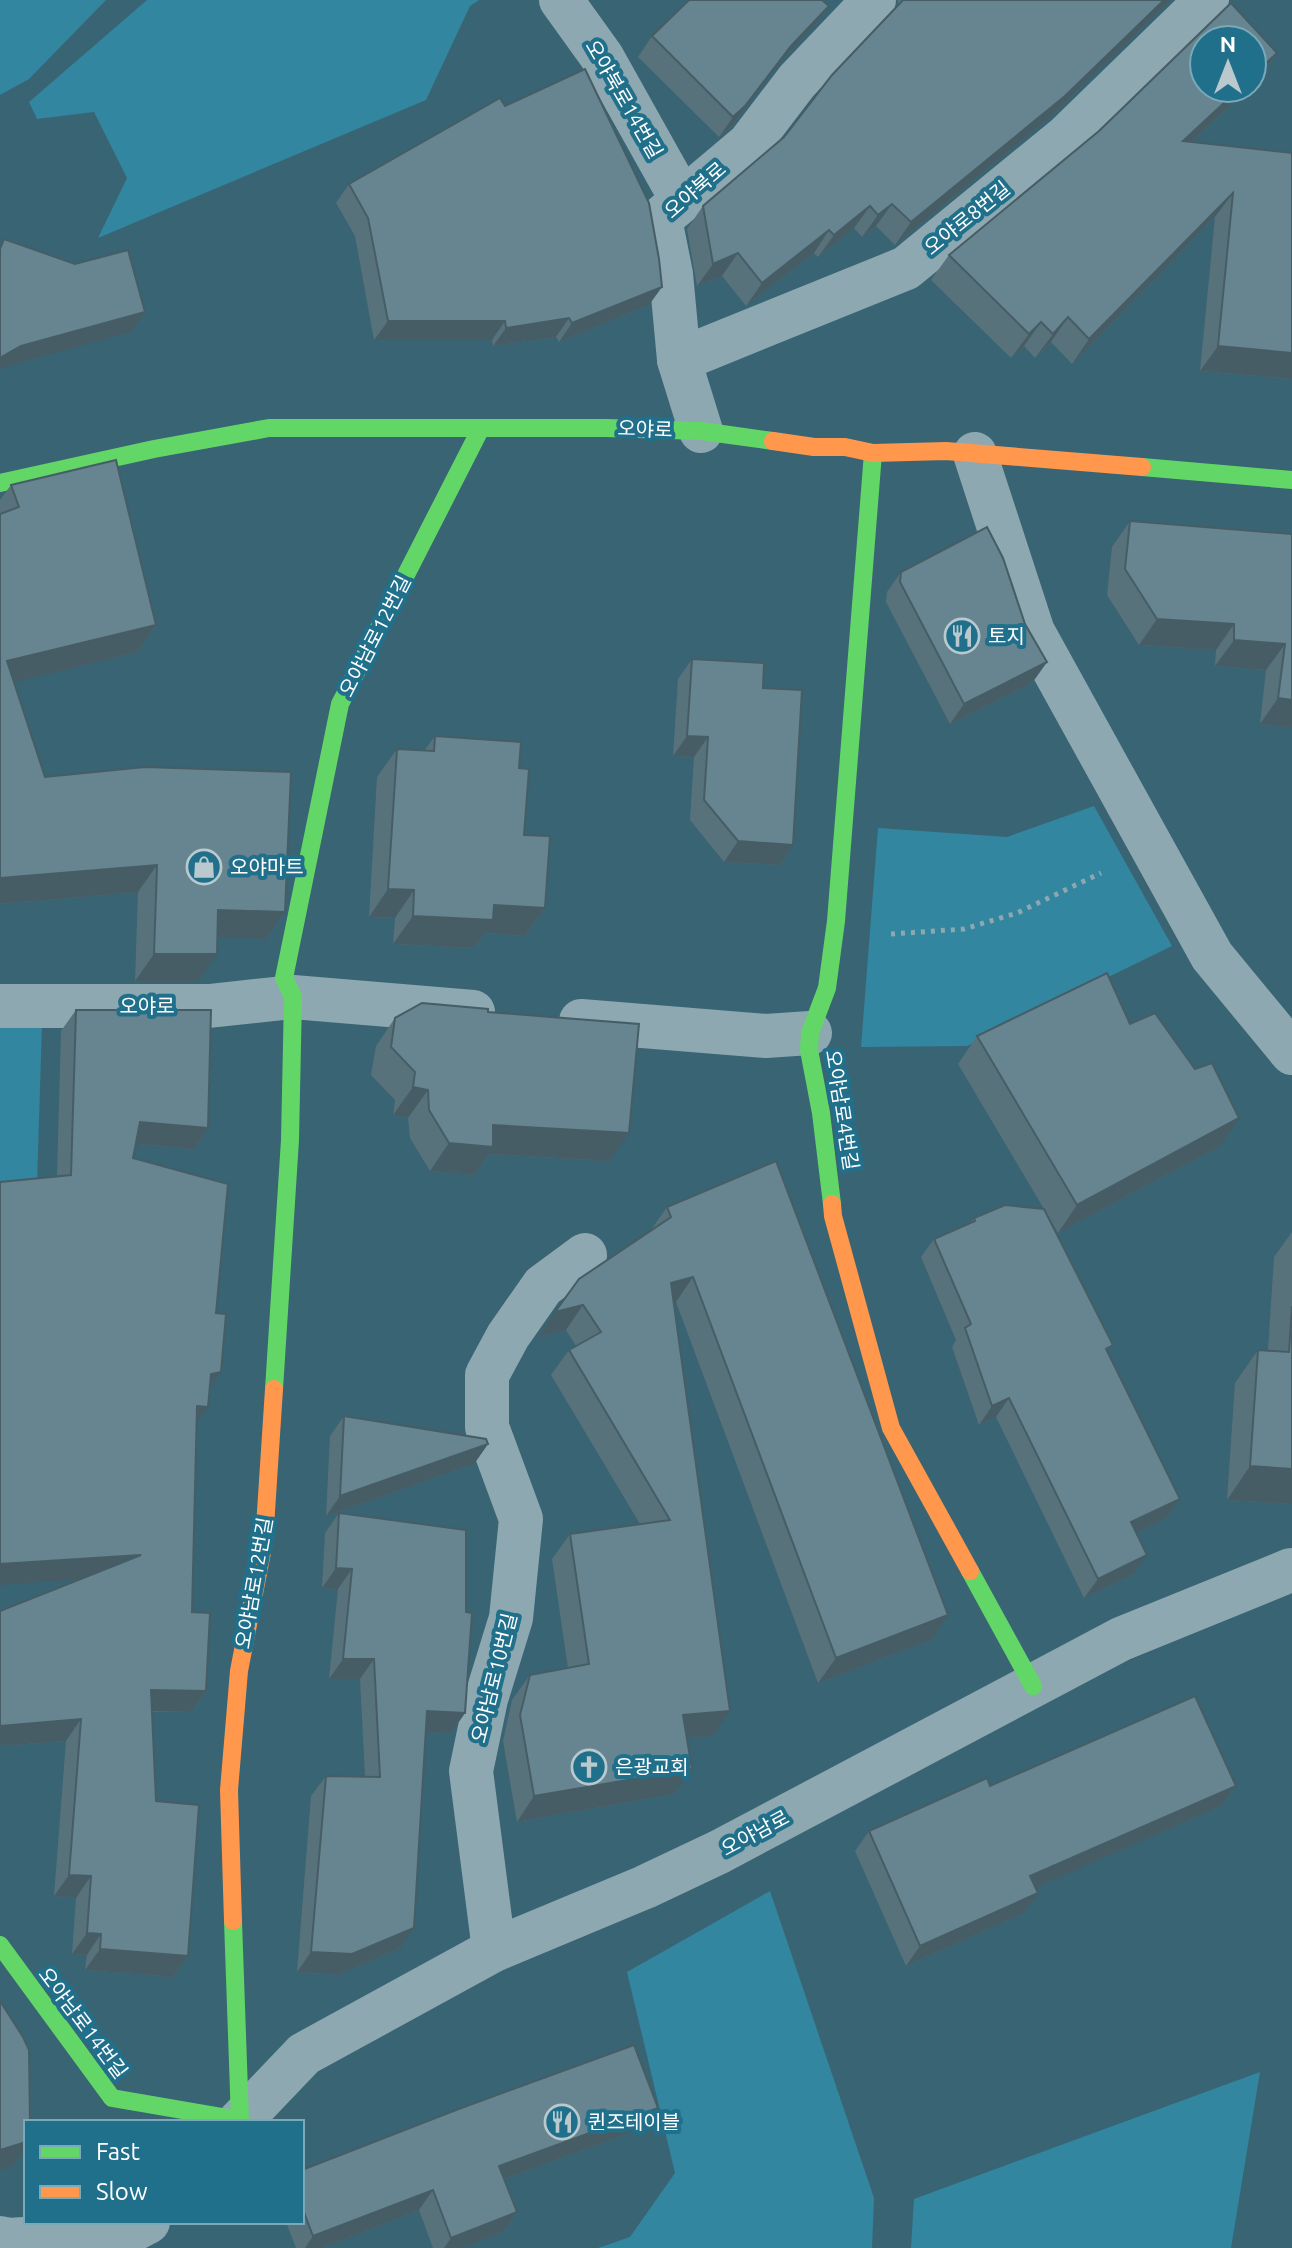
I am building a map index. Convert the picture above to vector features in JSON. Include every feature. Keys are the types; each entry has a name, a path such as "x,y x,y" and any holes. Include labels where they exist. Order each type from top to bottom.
{"street":[{"name":"오야북로14번길","path":"561,0 602,57 682,200"},
{"name":"오야북로","path":"701,431 679,360 671,274 660,219 749,144 797,81 874,0"},
{"name":"오야로8번길","path":"679,360 906,268 1066,137 1207,0"},
{"name":"오야로","path":"0,483 154,449 269,428 701,431 873,453 946,451 1292,480"},
{"name":"오야남로12번길","path":"240,2120 229,1790 239,1671 264,1542 290,1140 293,997 284,978 340,704 481,428"},
{"name":"오야남로4번길","path":"873,453 834,937 827,988 810,1033 809,1050 821,1113 833,1216 891,1428 1033,1686"},
{"path":"975,454 1033,632 1212,956 1292,1053"},
{"name":"오야로","path":"0,1006 209,1006 293,997"},
{"path":"293,997 766,1036 810,1033"},
{"name":"오야남로10번길","path":"494,1950 471,1771 486,1699 511,1618 521,1519 487,1427 487,1375 508,1336 543,1286 585,1255"},
{"name":"오야남로","path":"241,2120 304,2054 494,1950 645,1887 719,1852 1121,1639 1291,1570"},
{"name":"오야남로14번길","path":"0,1945 112,2098 234,2120"},
{"path":"0,2238 9,2240 129,2232 144,2224"}],"path":[{"path":"834,937 964,929 1017,913 1153,849"}],"shaded area":[{"path":"0,0 106,0 29,79 0,95"},
{"path":"147,0 479,0 470,6 426,100 98,238 127,178 94,112 37,119 29,102"},
{"path":"1094,806 1172,946 967,1046 861,1047 878,828 1007,837"},
{"path":"42,1023 37,1185 0,1185 0,1025"},
{"path":"770,1891 874,2198 872,2248 598,2248 630,2237 675,2173 627,1972"},
{"path":"1260,2072 1231,2248 911,2248 914,2199"}],"building":[{"path":"689,0 822,0 829,6 791,46 733,117 652,36"},
{"path":"903,0 1164,0 1065,96 911,222 892,204 878,215 870,206 834,235 829,230 762,283 738,253 713,264 703,206 784,137 832,75"},
{"path":"1231,3 1250,24 1209,24"},
{"path":"1268,43 1277,53 1268,61"},
{"path":"1188,45 1188,104 1223,104 1183,141 1292,153 1292,353 1218,346 1233,193 1089,339 1068,317 1053,334 1041,322 1029,334 949,255 1099,131"},
{"path":"585,69 649,203 662,287 572,323 569,318 506,328 505,321 388,321 368,218 349,184 500,98 505,106"},
{"path":"4,239 75,264 128,250 145,312 21,346 0,358 0,249"},
{"path":"116,460 156,625 7,661 45,777 145,767 291,772 285,912 218,910 217,954 154,954 157,865 0,878 0,514 19,507 11,485"},
{"path":"1130,521 1292,534 1292,700 1278,698 1285,644 1234,640 1234,624 1157,619 1125,569"},
{"name":"토지","path":"987,527 1003,558 1025,624 1047,662 964,704 900,582 901,572"},
{"path":"692,659 764,663 763,688 802,690 793,845 738,841 704,800 708,737 687,736"},
{"path":"435,736 521,742 519,768 529,769 524,835 550,836 545,908 494,905 493,920 413,916 414,890 388,889 397,749 434,751"},
{"path":"1107,973 1130,1024 1155,1013 1195,1069 1212,1063 1239,1118 1077,1205 977,1036"},
{"path":"422,1003 488,1009 488,1012 639,1024 629,1133 493,1125 493,1147 449,1143 429,1110 428,1090 413,1087 415,1072 391,1047 395,1018"},
{"path":"76,1010 211,1010 208,1128 140,1122 133,1158 228,1184 216,1313 226,1314 221,1372 211,1374 208,1407 197,1406 192,1612 210,1613 206,1691 151,1690 156,1801 199,1805 188,1956 100,1949 101,1934 87,1933 91,1876 69,1875 81,1719 0,1726 0,1611 141,1555 0,1564 0,1182 71,1175"},
{"path":"776,1161 948,1615 836,1658 693,1277 671,1283 730,1711 683,1715 692,1769 534,1796 520,1715 530,1675 589,1664 570,1534 670,1520 569,1350 601,1332 583,1305 555,1312 579,1279 671,1217 667,1207"},
{"path":"1005,1205 1044,1209 1113,1345 1106,1349 1180,1499 1131,1522 1147,1555 1098,1579 1009,1398 992,1406 965,1328 971,1324 934,1239"},
{"path":"1292,1306 1292,1469 1250,1466 1258,1350 1289,1352"},
{"path":"344,1416 486,1439 488,1444 340,1496"},
{"path":"339,1513 466,1530 466,1612 472,1613 465,1713 427,1711 414,1928 352,1954 311,1952 326,1776 380,1777 374,1659 343,1659 352,1569 336,1568"},
{"path":"1195,1696 1236,1786 1030,1876 1038,1893 920,1946 869,1831 987,1778 990,1786"},
{"path":"0,2001 29,2050 30,2120 24,2120 24,2143 0,2150"},
{"path":"634,2045 658,2108 499,2166 517,2212 451,2238 433,2190 313,2236 304,2212 304,2169"}],"traffic: fast":[{"path":"0,483 154,449 269,428 606,428 701,431 773,441"},
{"path":"274,1389 290,1140 293,997 284,978 340,704 481,428"},
{"path":"832,1204 821,1113 809,1050 810,1033 827,988 836,921 873,453"},
{"path":"1142,467 1292,480"},
{"path":"970,1571 1033,1686"},
{"path":"0,1945 112,2098 240,2120 233,1921"}],"traffic: slow":[{"path":"773,441 814,447 845,447 873,453 946,451 1142,467"},
{"path":"832,1204 891,1428 970,1571"},
{"path":"233,1921 229,1790 239,1671 264,1542 274,1389"}],"place":[{"name":"토지","path":"962,636"},
{"name":"오야마트","path":"204,867"},
{"name":"은광교회","path":"589,1767"},
{"name":"퀸즈테이블","path":"562,2122"}]}
